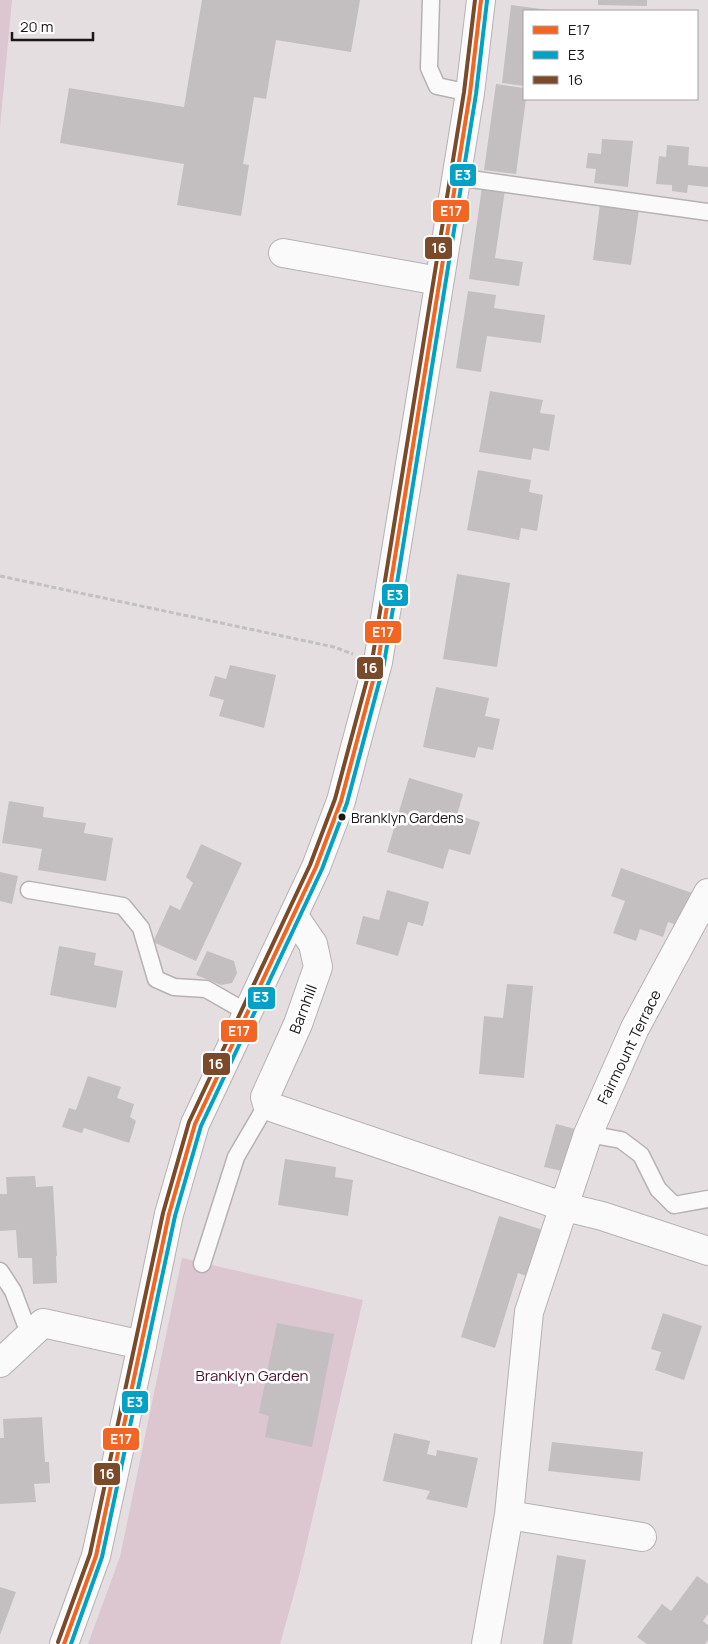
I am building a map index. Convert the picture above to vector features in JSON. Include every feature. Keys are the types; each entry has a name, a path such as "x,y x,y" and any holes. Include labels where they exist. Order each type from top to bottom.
{"street":[{"path":"64,1644 96,1556 169,1214 195,1124 316,867 341,801 378,662 470,93 481,0"},
{"path":"283,253 439,281"},
{"name":"Fairmount Terrace","path":"486,1644 509,1514 529,1312 588,1134 635,1028 708,893"},
{"name":"Barnhill","path":"266,1104 265,1097 298,1024 318,967 313,944 294,916"},
{"path":"266,1104 565,1207 602,1216 708,1251"},
{"path":"0,1363 43,1323 142,1345"},
{"path":"509,1514 642,1537"}],"lane":[{"path":"431,0 429,68 437,86 470,93"},
{"path":"456,177 708,212"},
{"path":"29,890 122,906 141,928 156,979 174,987 206,989 248,1013"},
{"path":"202,1264 236,1157 266,1104"},
{"path":"588,1134 621,1140 641,1155 658,1189 674,1205 708,1198"},
{"path":"0,1271 13,1291 30,1336"}],"path":[{"path":"0,576 334,647 378,662"}],"green space":[{"path":"0,0 12,0 0,127"},
{"name":"Branklyn Garden","path":"182,1258 363,1300 299,1576 280,1644 88,1644 120,1557"}],"building":[{"path":"202,0 360,0 351,52 276,40 266,99 254,97 243,164 249,165 241,216 177,205 184,164 60,143 69,88 184,107"},
{"path":"598,0 647,0 647,6 598,5"},
{"path":"511,5 549,10 523,10 523,86 502,83"},
{"path":"496,84 523,88 523,100 526,100 516,174 484,170"},
{"path":"602,139 633,141 628,187 594,183 596,169 586,168 588,153 601,154"},
{"path":"667,145 689,147 688,165 708,167 708,187 688,185 687,193 672,191 672,185 656,184 659,156 666,157"},
{"path":"482,187 505,190 495,258 523,262 519,286 469,279"},
{"path":"600,204 639,209 631,265 593,260"},
{"path":"468,291 496,295 494,308 545,315 541,343 487,336 481,372 456,368"},
{"path":"490,391 543,400 540,413 555,415 549,451 533,448 531,460 479,452"},
{"path":"478,470 531,480 529,492 543,495 537,531 521,528 519,540 467,530"},
{"path":"457,574 510,583 497,667 443,659"},
{"path":"230,665 276,675 264,728 219,716 224,700 209,696 215,676 226,679"},
{"path":"436,687 489,698 485,716 500,719 493,750 478,747 475,758 423,747"},
{"path":"409,778 463,794 457,815 480,822 470,855 449,849 443,869 387,852"},
{"path":"9,801 44,807 43,817 86,823 84,833 113,838 106,881 38,870 42,849 2,843"},
{"path":"201,844 242,863 196,961 153,942 170,905 180,910 193,883 186,877"},
{"path":"621,868 692,893 680,926 668,922 663,937 640,929 636,941 613,933 625,901 611,896"},
{"path":"0,872 18,876 12,904 0,901"},
{"path":"387,890 429,902 423,926 408,922 398,956 356,944 363,916 379,920"},
{"path":"59,946 96,953 94,965 123,971 116,1008 50,995"},
{"path":"207,951 234,961 237,973 232,983 221,985 196,975"},
{"path":"507,984 533,986 524,1078 479,1074 484,1016 503,1018"},
{"path":"88,1076 121,1087 117,1098 134,1104 130,1117 136,1121 129,1143 84,1128 82,1133 62,1127 69,1108 76,1110"},
{"path":"556,1124 579,1130 567,1172 544,1167"},
{"path":"285,1159 336,1167 335,1177 353,1180 348,1216 278,1205"},
{"path":"35,1176 36,1187 53,1186 57,1283 33,1284 32,1258 18,1258 16,1230 0,1231 0,1194 7,1194 6,1177"},
{"path":"499,1216 543,1230 529,1277 518,1273 495,1348 461,1337"},
{"path":"663,1313 702,1326 684,1380 655,1370 661,1352 651,1349"},
{"path":"277,1323 334,1334 312,1447 265,1437 269,1416 259,1413"},
{"path":"42,1417 45,1462 49,1462 50,1483 34,1484 36,1502 0,1504 0,1438 4,1438 3,1419"},
{"path":"394,1433 430,1441 427,1454 436,1456 437,1450 478,1458 467,1508 426,1499 430,1491 383,1481"},
{"path":"552,1442 643,1452 640,1481 548,1471"},
{"path":"557,1555 586,1560 572,1644 543,1644"},
{"path":"697,1576 708,1584 708,1614 703,1621 708,1625 708,1640 705,1644 647,1644 637,1637 662,1604 671,1611"},
{"path":"0,1587 16,1592 0,1635"}],"transit line":[{"name":"16","path":"58,1642 90,1554 163,1213 189,1122 310,865 335,799 372,661 464,92 475,0"},
{"name":"E17","path":"64,1644 96,1556 169,1214 195,1124 316,867 341,801 378,662 470,93 481,0"},
{"name":"E3","path":"71,1644 102,1557 175,1216 201,1126 322,869 347,803 384,664 476,94 487,1"}],"place":[{"name":"Branklyn Gardens","path":"342,817"}]}
